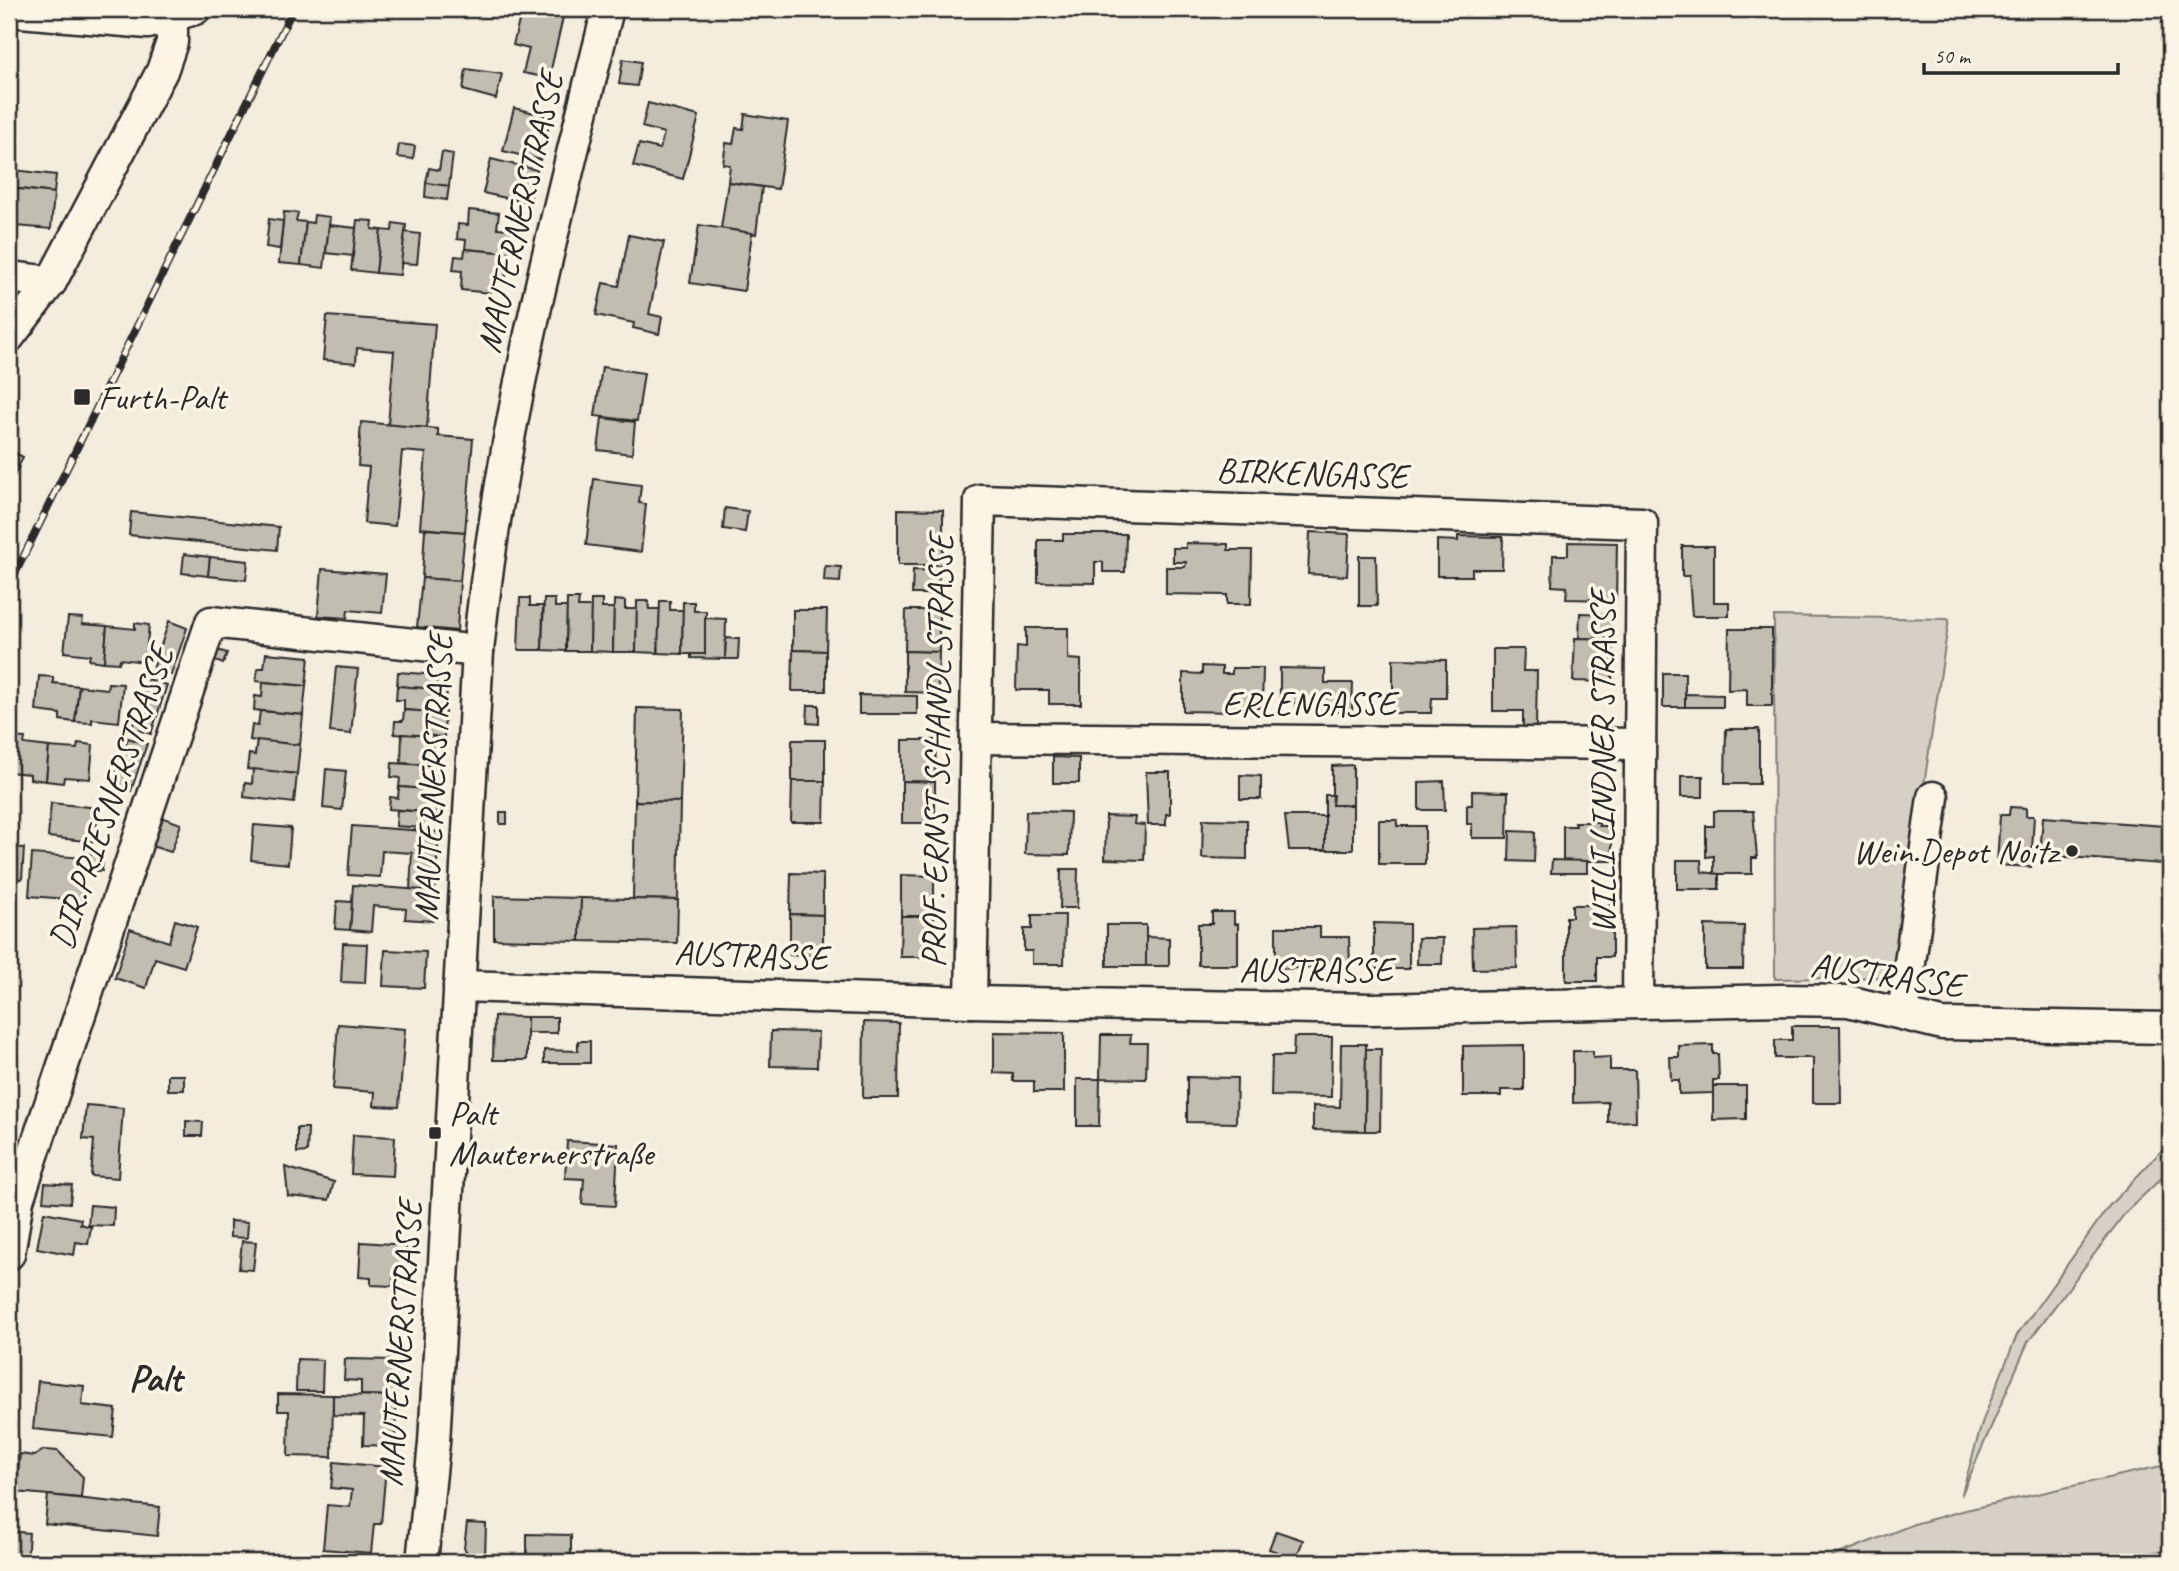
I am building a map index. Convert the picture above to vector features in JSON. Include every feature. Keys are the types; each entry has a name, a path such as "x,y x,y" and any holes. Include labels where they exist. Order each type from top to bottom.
{"street":[{"name":"MAUTERNERSTRASSE","path":"422,1562 437,1402 478,651 495,510 513,416 539,295 608,9"},
{"path":"9,11 148,23 180,12"},
{"path":"9,337 51,282 162,71 180,12"},
{"path":"9,277 51,282"},
{"name":"BIRKENGASSE","path":"980,500 1642,523"},
{"name":"PROF. ERNST SCHANDL STRASSE","path":"971,1002 980,500"},
{"name":"WILLI LINDNER STRASSE","path":"1638,1002 1642,523"},
{"name":"DIR.PRIESNERSTRASSE","path":"9,1254 22,1187 211,622 478,651"},
{"name":"ERLENGASSE","path":"976,738 1640,744"},
{"path":"1903,1013 1933,797"},
{"name":"AUSTRASSE","path":"459,986 971,1002 1373,1009 1638,1002 1848,1001 1942,1024 1987,1027 2170,1028"}],"shaded area":[{"path":"1774,616 1949,619 1895,977 1775,979"},
{"path":"2165,1147 2170,1170 2126,1212 2028,1342 1961,1496 1983,1420 2017,1335 2109,1206"},
{"path":"2170,1464 2170,1562 1819,1562 1914,1524"}],"building":[{"path":"522,9 564,13 549,78 523,73 529,49 513,45"},
{"path":"623,59 641,62 637,86 619,84"},
{"path":"466,69 502,74 496,99 463,90"},
{"path":"648,103 699,116 683,179 633,166 639,144 660,149 664,133 642,127"},
{"path":"514,108 551,117 540,160 503,151"},
{"path":"745,114 788,121 778,189 728,182 730,165 723,164 726,143 733,144 736,128 743,129"},
{"path":"399,144 415,146 413,159 397,157"},
{"path":"442,152 453,154 449,186 426,183 429,168 439,170"},
{"path":"491,159 537,170 529,203 483,193"},
{"path":"14,170 56,175 54,193 12,188"},
{"path":"728,182 762,187 756,234 721,228"},
{"path":"426,183 449,186 447,200 425,197"},
{"path":"9,188 54,193 51,229 16,226 16,219 9,218"},
{"path":"469,210 499,213 497,228 511,229 509,253 465,249 466,240 457,239 458,224 468,225"},
{"path":"284,212 298,213 296,221 306,222 301,265 279,263"},
{"path":"314,215 330,217 324,268 301,265 306,222 313,223"},
{"path":"269,219 283,221 280,249 266,247"},
{"path":"357,220 373,221 372,229 381,230 376,273 351,270"},
{"path":"393,223 406,225 400,275 376,273 381,230 392,231"},
{"path":"329,225 356,228 353,256 326,253"},
{"path":"699,225 752,233 744,291 690,283"},
{"path":"405,232 420,234 417,264 401,263"},
{"path":"629,235 664,242 649,314 662,317 659,334 633,328 634,323 596,315 603,283 619,286"},
{"path":"465,249 509,253 506,277 493,276 491,293 461,290 462,271 453,270 455,256 464,257"},
{"path":"327,316 435,324 427,428 388,425 394,351 357,348 356,363 323,360"},
{"path":"602,367 644,373 637,421 595,416"},
{"path":"602,418 635,422 632,454 598,450"},
{"path":"361,422 438,429 438,436 473,439 465,532 420,528 426,453 402,451 395,526 364,523 369,467 358,466"},
{"path":"9,450 23,457 9,487"},
{"path":"594,479 641,485 639,503 646,504 641,552 586,545"},
{"path":"725,508 748,511 745,532 723,529"},
{"path":"898,509 943,510 943,565 898,565"},
{"path":"131,512 279,527 277,550 129,535"},
{"path":"425,529 465,532 460,581 422,578"},
{"path":"1310,532 1349,534 1347,576 1308,574"},
{"path":"1063,534 1126,534 1125,572 1103,572 1103,562 1095,562 1095,583 1038,582 1038,540 1063,540"},
{"path":"1458,536 1503,537 1502,569 1472,569 1472,576 1437,576 1437,540 1458,541"},
{"path":"1568,542 1617,543 1616,600 1566,599 1567,587 1552,586 1553,555 1568,555"},
{"path":"1186,543 1228,544 1228,550 1252,550 1251,604 1227,604 1227,595 1166,594 1166,567 1185,567 1186,562 1173,562 1173,548 1186,548"},
{"path":"1682,546 1714,546 1714,602 1729,602 1729,616 1692,616 1689,576 1682,576"},
{"path":"184,554 210,557 208,576 182,573"},
{"path":"1359,556 1376,556 1377,606 1359,606"},
{"path":"210,557 248,561 246,580 208,576"},
{"path":"825,566 841,567 840,582 824,581"},
{"path":"322,569 386,574 382,613 348,610 347,618 318,616"},
{"path":"913,570 939,571 938,594 912,594"},
{"path":"422,578 460,581 457,631 417,627"},
{"path":"520,598 530,598 530,606 543,606 542,650 518,650"},
{"path":"544,599 555,599 555,607 567,607 566,651 542,650"},
{"path":"567,599 579,599 578,607 591,607 590,651 566,651"},
{"path":"591,600 602,600 602,608 614,608 613,652 590,651"},
{"path":"614,600 625,601 625,609 637,609 636,652 613,652"},
{"path":"637,601 648,601 649,609 660,609 658,653 636,652"},
{"path":"660,601 670,601 670,610 683,610 682,654 658,653"},
{"path":"683,602 694,602 694,611 706,611 705,654 682,654"},
{"path":"793,610 827,610 826,651 793,650"},
{"path":"906,610 939,610 939,652 905,651"},
{"path":"1580,613 1610,614 1609,639 1579,638"},
{"path":"68,617 83,618 82,624 107,626 104,662 89,660 90,655 64,652"},
{"path":"705,618 726,619 725,659 691,658 691,654 705,654"},
{"path":"169,621 187,628 171,675 153,669"},
{"path":"135,623 149,625 145,662 120,659 119,663 104,662 107,626 135,629"},
{"path":"1026,628 1068,628 1068,659 1081,660 1081,704 1049,704 1049,690 1016,690 1017,646 1026,647"},
{"path":"1729,629 1772,629 1772,706 1747,706 1747,689 1728,690"},
{"path":"726,638 739,639 738,659 725,659"},
{"path":"1575,638 1613,639 1612,682 1573,681"},
{"path":"1493,649 1524,649 1523,671 1537,671 1536,727 1523,727 1523,711 1493,711"},
{"path":"217,650 227,653 223,664 213,660"},
{"path":"793,650 826,651 826,691 792,691"},
{"path":"905,651 939,652 938,693 905,692"},
{"path":"266,653 309,657 306,686 256,681 258,668 264,668"},
{"path":"1393,659 1446,660 1446,698 1432,698 1431,713 1393,713"},
{"path":"1202,666 1222,667 1222,674 1232,674 1232,668 1263,668 1262,708 1235,707 1235,712 1183,711 1183,673 1202,674"},
{"path":"336,667 358,669 351,734 330,732"},
{"path":"1280,668 1325,669 1325,683 1353,683 1352,712 1296,711 1296,703 1280,702"},
{"path":"398,672 437,675 436,689 397,686"},
{"path":"1663,673 1685,673 1685,707 1663,707"},
{"path":"39,676 53,677 53,683 79,686 75,722 60,720 60,714 36,711"},
{"path":"148,679 167,685 151,734 132,728"},
{"path":"263,682 306,686 303,715 254,710 255,696 262,697"},
{"path":"108,683 123,684 119,722 92,719 92,723 75,722 79,686 107,689"},
{"path":"397,686 447,690 445,713 404,710 404,700 396,700"},
{"path":"1685,694 1723,695 1723,707 1685,707"},
{"path":"859,695 917,696 917,714 859,714"},
{"path":"808,705 819,705 819,724 807,723"},
{"path":"637,708 683,709 680,802 635,801"},
{"path":"404,710 445,713 444,737 394,734 395,721 403,721"},
{"path":"260,711 303,715 300,745 250,740 252,725 258,726"},
{"path":"1726,729 1759,729 1759,784 1725,784"},
{"path":"402,734 434,736 432,765 401,763"},
{"path":"10,737 25,738 24,744 49,747 46,781 30,779 30,774 9,772"},
{"path":"128,738 147,744 131,791 112,784"},
{"path":"257,740 300,745 297,774 247,769 249,754 255,755"},
{"path":"792,740 825,740 825,781 792,781"},
{"path":"902,740 936,740 935,782 902,781"},
{"path":"78,743 93,745 90,779 64,777 63,783 46,781 49,747 77,749"},
{"path":"1053,757 1079,758 1079,783 1053,783"},
{"path":"392,763 442,766 440,790 399,787 400,778 391,777"},
{"path":"1353,765 1353,805 1332,805 1332,766"},
{"path":"253,769 297,774 294,803 244,797 245,783 252,784"},
{"path":"326,769 346,771 342,810 323,808"},
{"path":"1146,772 1170,772 1170,814 1166,814 1166,825 1148,825"},
{"path":"1240,775 1261,776 1261,799 1240,799"},
{"path":"1681,776 1703,776 1703,797 1681,797"},
{"path":"792,781 825,781 824,822 791,822"},
{"path":"902,781 935,782 935,823 902,823"},
{"path":"1444,781 1445,810 1419,810 1419,782"},
{"path":"399,787 440,790 439,813 389,809 390,797 398,798"},
{"path":"1472,791 1508,792 1507,838 1472,838 1472,824 1467,824 1467,805 1472,805"},
{"path":"1325,795 1333,795 1332,805 1353,805 1353,850 1325,850"},
{"path":"635,801 680,802 678,900 633,899"},
{"path":"51,803 98,808 95,842 48,837"},
{"path":"2010,807 2026,808 2026,816 2034,816 2031,867 1997,865 2000,815 2009,815"},
{"path":"397,810 424,812 423,828 396,826"},
{"path":"1026,811 1070,812 1069,855 1025,854"},
{"path":"1714,811 1753,811 1757,858 1752,858 1752,874 1714,874 1714,856 1706,857 1706,826 1714,826"},
{"path":"500,812 507,812 507,824 500,824"},
{"path":"158,816 181,824 171,852 148,845"},
{"path":"1106,816 1135,817 1134,824 1145,825 1144,860 1105,859"},
{"path":"1285,816 1325,816 1325,850 1289,850"},
{"path":"2043,817 2164,826 2162,864 2040,855"},
{"path":"1203,819 1247,820 1247,859 1202,858"},
{"path":"1379,820 1397,820 1397,826 1425,826 1425,864 1379,864"},
{"path":"1575,822 1599,822 1599,826 1612,826 1612,861 1563,861 1563,826 1576,826"},
{"path":"254,825 291,828 288,864 251,860"},
{"path":"352,826 439,832 435,891 410,890 412,853 382,851 380,877 348,875"},
{"path":"1510,831 1535,832 1534,862 1509,861"},
{"path":"9,847 24,848 22,879 9,878"},
{"path":"84,853 103,855 102,871 83,870 81,900 29,896 32,854 84,858"},
{"path":"1552,860 1587,861 1587,873 1551,873"},
{"path":"1677,860 1701,860 1702,872 1719,874 1719,889 1677,889"},
{"path":"1061,869 1078,869 1077,908 1060,908"},
{"path":"791,873 823,874 823,915 790,914"},
{"path":"901,875 934,876 934,916 901,916"},
{"path":"353,885 435,891 433,921 405,919 406,909 373,906 371,932 350,930"},
{"path":"494,896 581,898 580,941 494,939"},
{"path":"581,898 678,900 677,943 580,941"},
{"path":"337,901 352,902 350,930 335,929"},
{"path":"1572,905 1612,905 1612,957 1597,957 1597,981 1566,981 1566,917 1572,917"},
{"path":"1212,912 1234,912 1234,924 1238,924 1238,965 1198,965 1198,924 1212,924"},
{"path":"790,914 823,915 823,956 790,955"},
{"path":"1032,915 1065,915 1064,964 1032,964 1032,951 1024,951 1024,929 1032,929"},
{"path":"901,916 934,916 933,957 900,957"},
{"path":"175,920 197,927 184,967 155,958 146,988 115,978 130,929 169,942"},
{"path":"1374,923 1409,924 1409,969 1374,969"},
{"path":"1107,925 1146,925 1146,966 1107,966"},
{"path":"1705,925 1744,926 1743,969 1705,969"},
{"path":"1276,927 1320,927 1320,937 1349,937 1350,966 1276,969"},
{"path":"1516,927 1517,968 1473,969 1472,928"},
{"path":"1146,937 1169,938 1169,966 1146,966"},
{"path":"1418,938 1443,938 1442,964 1417,964"},
{"path":"343,943 367,944 365,983 341,982"},
{"path":"385,950 426,952 424,988 383,986"},
{"path":"494,1016 527,1017 527,1060 493,1060"},
{"path":"527,1017 557,1017 557,1033 527,1033"},
{"path":"864,1022 899,1023 898,1098 863,1098"},
{"path":"338,1024 405,1029 399,1107 374,1106 375,1092 333,1089"},
{"path":"1792,1026 1840,1026 1841,1103 1813,1103 1813,1058 1775,1058 1775,1040 1792,1040"},
{"path":"771,1031 818,1032 817,1067 770,1066"},
{"path":"994,1032 1064,1033 1064,1092 1034,1092 1034,1081 1013,1081 1013,1074 994,1073"},
{"path":"1101,1035 1131,1035 1130,1043 1147,1043 1146,1079 1100,1078"},
{"path":"1294,1037 1332,1037 1331,1097 1271,1096 1272,1056 1293,1056"},
{"path":"578,1041 590,1041 590,1063 544,1063 544,1050 578,1051"},
{"path":"1341,1044 1366,1044 1365,1131 1313,1130 1313,1106 1340,1107"},
{"path":"1524,1045 1524,1090 1501,1090 1501,1096 1463,1096 1463,1046"},
{"path":"1713,1045 1713,1054 1718,1054 1719,1080 1713,1080 1713,1093 1679,1094 1679,1080 1671,1080 1670,1057 1679,1057 1679,1046"},
{"path":"1366,1049 1381,1049 1380,1131 1365,1131"},
{"path":"1573,1051 1593,1051 1593,1058 1610,1057 1610,1070 1635,1070 1636,1121 1608,1122 1608,1102 1573,1103"},
{"path":"168,1075 184,1075 184,1090 168,1090"},
{"path":"1187,1077 1237,1078 1236,1123 1187,1122"},
{"path":"1077,1079 1100,1079 1099,1126 1077,1126"},
{"path":"1713,1086 1746,1086 1746,1119 1713,1120"},
{"path":"86,1105 123,1108 118,1178 91,1176 94,1140 83,1139"},
{"path":"186,1121 203,1122 202,1136 186,1136"},
{"path":"297,1128 308,1128 307,1152 297,1153"},
{"path":"353,1135 395,1137 393,1176 351,1174"},
{"path":"567,1141 618,1144 615,1206 582,1204 584,1179 565,1178"},
{"path":"285,1167 334,1182 329,1200 288,1196"},
{"path":"45,1183 72,1185 70,1203 43,1201"},
{"path":"90,1205 114,1207 113,1226 88,1225"},
{"path":"44,1212 81,1219 80,1224 91,1227 88,1244 76,1242 74,1255 37,1248"},
{"path":"230,1221 248,1222 247,1238 230,1237"},
{"path":"242,1241 256,1242 253,1270 239,1269"},
{"path":"361,1242 406,1245 404,1280 393,1279 393,1286 371,1285 371,1278 359,1277"},
{"path":"297,1359 323,1360 322,1391 296,1391"},
{"path":"345,1359 397,1360 396,1396 361,1395 361,1381 344,1380"},
{"path":"38,1381 84,1386 82,1405 116,1409 113,1437 33,1429"},
{"path":"278,1394 333,1395 332,1457 288,1456 289,1411 278,1411"},
{"path":"333,1395 396,1396 395,1446 363,1445 364,1416 333,1415"},
{"path":"44,1450 58,1451 83,1477 81,1498 16,1492 20,1454 34,1456"},
{"path":"334,1462 386,1467 381,1524 374,1524 371,1553 323,1549 327,1505 350,1507 352,1490 331,1488"},
{"path":"48,1495 160,1507 157,1536 45,1524"},
{"path":"467,1523 486,1524 485,1558 471,1558 464,1548"},
{"path":"9,1531 29,1533 27,1562 9,1562"},
{"path":"1276,1531 1303,1540 1296,1559 1269,1549"},
{"path":"527,1534 571,1535 571,1558 527,1557"}],"waterway":[{"path":"2110,1562 2170,1553"}],"railway":[{"path":"9,586 293,9"}],"place":[{"name":"Furth-Palt","path":"82,397"},
{"name":"Wein.Depot Noitz","path":"2072,851"},
{"name":"Palt Mauternerstraße","path":"435,1133"}],"district":[{"name":"Palt","path":"155,1378"}]}
